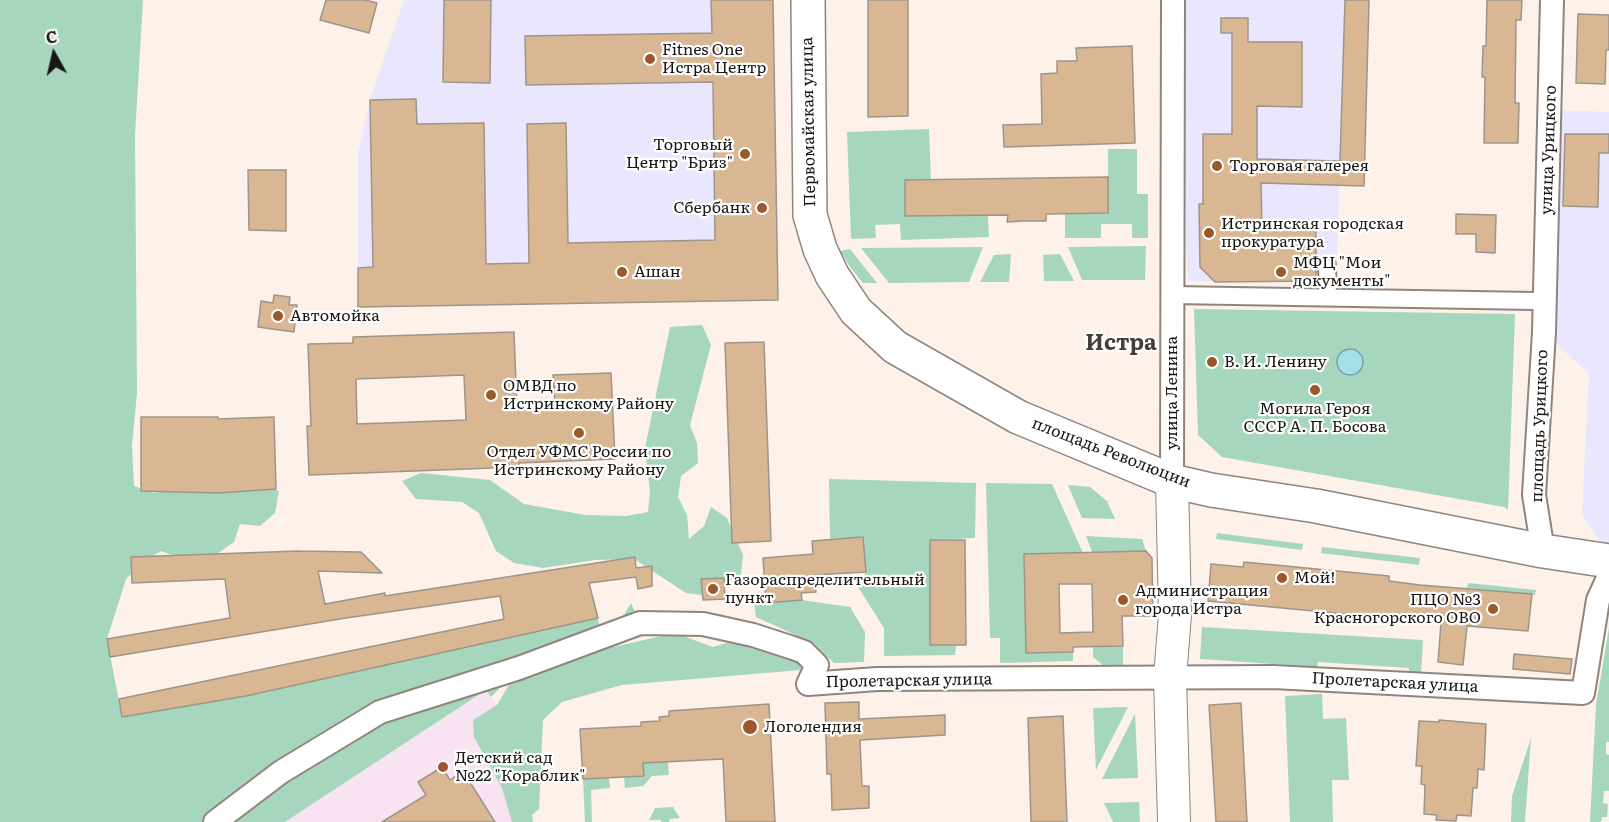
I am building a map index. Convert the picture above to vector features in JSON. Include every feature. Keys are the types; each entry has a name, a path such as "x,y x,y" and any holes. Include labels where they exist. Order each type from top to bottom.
{"main road":[{"name":"Первомайская улица","path":"808,0 810,215 820,249 832,276"},
{"name":"площадь Революции","path":"832,276 856,311 895,347 1018,417 1172,481 1211,490 1394,520 1543,551 1609,561"},
{"name":"улица Ленина","path":"1172,481 1175,614 1170,678 1174,822"}],"street":[{"name":"улица Ленина","path":"1172,481 1173,0"},
{"name":"улица Урицкого","path":"1540,301 1552,0"},
{"path":"1327,265 1328,297"},
{"path":"1173,295 1540,301"},
{"name":"площадь Урицкого","path":"1540,301 1544,332 1534,495 1543,551"},
{"name":"Пролетарская улица","path":"215,822 281,772 380,712 519,668 640,623 703,624 753,634 793,648 804,652 817,665 808,684 877,679 1273,677 1583,693 1598,600 1609,576"}],"shaded area":[{"path":"404,0 773,0 778,300 358,307 358,152 370,100"},
{"path":"1173,0 1369,0 1364,186 1339,185 1337,264 1317,282 1188,281"},
{"path":"1550,110 1609,112 1609,554 1582,515 1589,374 1544,332"},
{"name":"Детский сад №22 \"Кораблик\"","path":"487,690 497,705 533,822 285,822"}],"green space":[{"path":"0,0 143,0 135,135 137,393 132,446 134,486 154,493 174,489 259,485 279,491 275,513 260,526 240,524 234,542 217,554 180,558 161,551 144,561 126,579 107,639 122,717 598,618 600,630 621,620 631,603 640,623 525,667 675,633 713,647 753,635 799,654 801,670 622,685 562,702 543,720 539,809 532,815 533,822 512,822 502,788 474,737 473,720 497,705 517,671 491,697 486,690 285,822 0,822"},
{"path":"929,129 931,180 905,181 905,216 988,215 989,237 901,240 900,224 875,225 876,238 851,239 847,132"},
{"path":"1108,149 1137,149 1137,194 1148,194 1148,238 1132,238 1132,224 1101,224 1101,238 1065,238 1065,214 1108,213"},
{"path":"1146,246 1145,280 1082,280 1068,247"},
{"path":"983,247 969,282 889,283 861,248"},
{"path":"850,249 877,283 863,283 850,267 840,251"},
{"path":"1011,254 1009,282 980,282 994,255"},
{"path":"1060,254 1074,281 1044,281 1043,255"},
{"path":"1194,309 1515,314 1508,510 1504,507 1222,457 1198,435"},
{"path":"702,325 711,345 690,425 697,443 698,463 681,476 678,497 687,515 689,539 704,526 711,507 727,518 743,555 741,574 708,596 686,593 634,559 595,560 543,568 514,563 496,551 479,513 462,502 416,499 402,481 421,473 490,480 524,504 586,515 626,516 648,512 650,492 645,448 670,327"},
{"path":"829,479 976,483 975,538 930,540 930,645 956,645 955,655 884,656 884,628 858,587 866,572 863,537 830,539"},
{"path":"986,483 1052,484 1083,553 1024,554 1027,653 1073,652 1073,661 1000,663 1000,638 990,638"},
{"path":"1068,485 1090,487 1107,501 1115,519 1082,518"},
{"path":"1217,533 1303,544 1302,550 1216,539"},
{"path":"1086,536 1142,539 1146,551 1092,552"},
{"path":"1322,547 1420,558 1419,565 1321,553"},
{"path":"1468,583 1536,590 1535,595 1467,588"},
{"path":"802,600 850,607 865,632 864,662 834,663 815,644 756,617 754,603"},
{"path":"1202,627 1423,640 1421,674 1409,673 1409,668 1318,662 1317,667 1200,659"},
{"path":"1609,628 1609,742 1606,742 1606,754 1609,755 1609,791 1604,791 1603,803 1608,804 1607,817 1602,817 1601,822 1590,822 1596,705"},
{"path":"1093,646 1123,646 1123,666 1104,666 1093,657"},
{"path":"1322,694 1323,719 1346,718 1349,780 1332,780 1333,822 1290,822 1285,696"},
{"path":"1128,707 1096,770 1093,708"},
{"path":"1135,714 1138,778 1102,779"},
{"path":"1531,738 1525,822 1511,822 1512,796"},
{"path":"668,761 669,775 652,776 643,786 625,788 624,777 644,776 643,763"},
{"path":"609,777 610,788 591,790 592,822 585,822 583,779"},
{"path":"1139,802 1140,822 1113,822 1104,803"},
{"path":"673,807 680,818 670,819 669,822 649,820 655,808"}],"water":[{"path":"1350,349 1359,353 1363,362 1359,371 1350,375 1341,371 1337,362 1341,353"}],"building":[{"path":"326,0 365,0 377,3 369,33 320,20"},
{"path":"444,0 491,0 490,83 443,82"},
{"name":"Торговый Центр \"Бриз\"","path":"711,0 773,0 778,300 358,307 358,268 373,267 370,100 416,99 417,124 484,123 486,264 529,263 527,124 566,123 568,243 715,240 713,82 526,85 525,36 712,33"},
{"path":"868,0 908,0 908,116 868,117"},
{"path":"1345,0 1369,0 1364,186 1261,183 1262,229 1316,228 1316,281 1215,282 1200,267 1199,204 1203,204 1203,134 1232,134 1232,33 1221,33 1221,18 1248,18 1248,42 1302,42 1302,107 1257,106 1257,159 1340,161"},
{"path":"1487,0 1522,0 1521,20 1516,20 1515,103 1519,103 1518,143 1484,143 1485,77 1482,77 1483,46 1486,46"},
{"path":"1578,14 1609,15 1609,50 1606,50 1605,84 1576,83"},
{"path":"1132,46 1135,143 1004,147 1003,125 1042,124 1041,74 1057,73 1057,61 1077,61 1076,48"},
{"path":"1565,134 1609,134 1609,153 1599,153 1598,207 1563,206"},
{"path":"248,170 286,170 286,231 249,230"},
{"path":"1108,177 1108,213 1046,214 1046,221 1007,222 1008,215 905,216 905,180"},
{"path":"1456,214 1496,215 1495,253 1476,252 1476,234 1456,234"},
{"name":"Автомойка","path":"274,295 290,297 289,305 297,305 294,332 258,327 261,301 273,303"},
{"name":"ОМВД по Истринскому Району","path":"514,332 517,410 555,407 553,375 611,373 615,459 519,463 519,467 309,475 307,426 311,426 308,344 353,343 353,337","holes":["464,375 466,420 357,424 356,379"]},
{"path":"764,342 771,541 732,543 725,343"},
{"path":"141,417 218,417 218,419 274,417 276,489 218,493 141,491"},
{"path":"863,537 866,572 815,575 816,592 801,593 802,600 766,603 763,558 813,554 812,541"},
{"path":"930,540 965,540 966,645 930,645"},
{"path":"298,551 361,552 382,573 318,571 325,604 385,593 385,596 635,557 636,568 652,566 652,586 638,589 636,577 589,583 598,618 246,696 122,717 119,699 504,619 500,596 346,618 110,657 107,639 230,618 225,579 132,583 131,557"},
{"path":"1146,551 1152,558 1153,616 1122,616 1123,646 1073,647 1073,652 1026,653 1024,554","holes":["1059,584 1092,584 1093,632 1060,633"]},
{"path":"1244,562 1389,576 1389,581 1420,585 1532,594 1528,631 1467,626 1463,665 1438,662 1441,623 1208,601 1211,564 1243,567"},
{"name":"Газораспределительный пункт","path":"724,578 725,599 703,600 701,579"},
{"path":"1514,654 1572,659 1570,674 1513,669"},
{"path":"859,702 859,719 945,715 945,735 860,740 862,786 869,786 869,808 832,810 831,774 827,774 825,703"},
{"path":"1241,703 1247,822 1216,822 1209,705"},
{"path":"769,704 775,822 726,822 723,759 643,763 644,776 583,779 580,729 641,726 641,722 660,721 659,717 669,716 669,711"},
{"path":"1063,716 1067,822 1031,822 1028,718"},
{"path":"1439,720 1486,724 1484,770 1478,769 1477,788 1473,788 1471,816 1457,815 1456,821 1436,820 1437,815 1424,814 1425,785 1421,784 1422,766 1416,766 1419,721 1439,722"},
{"path":"442,767 450,780 463,771 495,822 382,822 426,795 418,782"}],"place":[{"name":"Fitnes One Истра Центр","path":"650,59"},
{"name":"Торговый Центр \"Бриз\"","path":"745,154"},
{"name":"Торговая галерея","path":"1217,166"},
{"name":"Сбербанк","path":"762,208"},
{"name":"Истринская городская прокуратура","path":"1209,233"},
{"name":"Ашан","path":"622,272"},
{"name":"МФЦ \"Мои документы\"","path":"1281,272"},
{"name":"Автомойка","path":"278,316"},
{"name":"В. И. Ленину","path":"1212,362"},
{"name":"Могила Героя СССР А. П. Босова","path":"1315,390"},
{"name":"ОМВД по Истринскому Району","path":"491,395"},
{"name":"Отдел УФМС России по Истринскому Району","path":"579,433"},
{"name":"Мой!","path":"1282,578"},
{"name":"Газораспределительный пункт","path":"713,589"},
{"name":"Администрация города Истра","path":"1123,600"},
{"name":"ПЦО №3 Красногорского ОВО","path":"1493,609"},
{"name":"Логолендия","path":"750,727"},
{"name":"Детский сад №22 \"Кораблик\"","path":"443,767"}],"district":[{"name":"Истра","path":"1121,344"}]}
